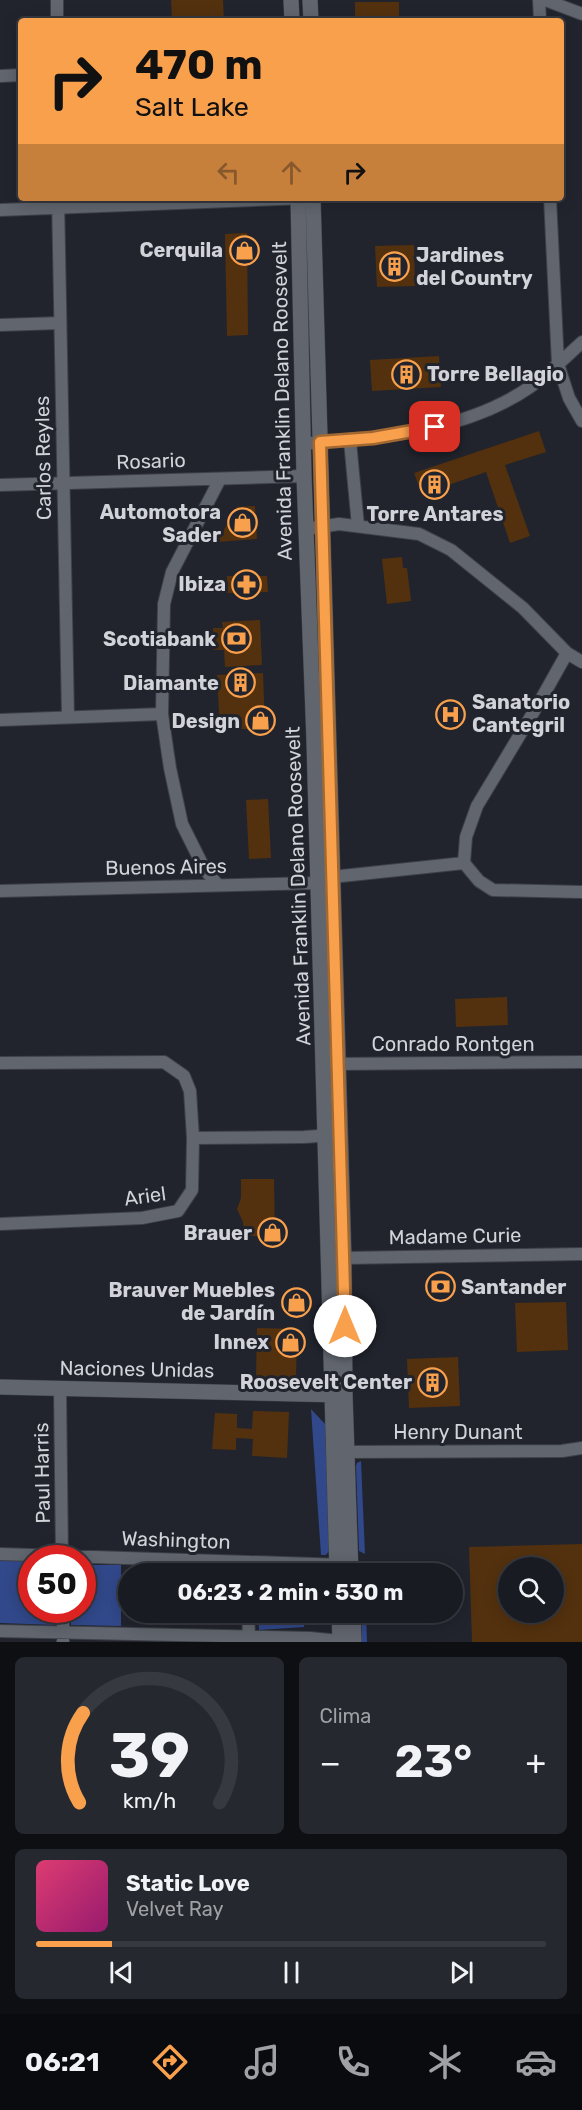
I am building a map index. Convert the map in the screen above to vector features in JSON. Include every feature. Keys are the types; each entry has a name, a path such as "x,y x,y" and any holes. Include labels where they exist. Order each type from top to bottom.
{"main road":[{"path":"291,0 292,18"},
{"path":"310,0 311,18"},
{"name":"Avenida Franklin Delano Roosevelt","path":"298,201 304,476 318,883 331,1064"},
{"name":"Avenida Franklin Delano Roosevelt","path":"311,201 333,877 331,1064 344,1563"},
{"name":"Naciones Unidas","path":"0,1387 339,1394"},
{"path":"339,1623 340,1642"},
{"path":"353,1623 354,1642"}],"street":[{"path":"57,0 57,18"},
{"path":"539,0 540,18"},
{"path":"545,0 582,14"},
{"path":"0,76 18,75"},
{"path":"0,210 58,203 154,201"},
{"path":"550,201 558,364 569,398 582,421"},
{"name":"Carlos Reyles","path":"58,203 68,717"},
{"path":"0,325 60,324"},
{"path":"304,443 350,441 435,427 489,409 531,387 582,342"},
{"path":"350,441 358,526"},
{"name":"Rosario","path":"0,485 304,476"},
{"path":"218,885 205,870 182,824 162,714 164,603 176,562 220,479"},
{"path":"306,529 341,525 419,534 451,550 523,608 567,653 582,662"},
{"path":"567,653 477,806 466,837 464,863 479,880 493,890 582,892"},
{"path":"0,720 162,714"},
{"name":"Buenos Aires","path":"0,891 318,883 333,877 464,863"},
{"path":"0,1063 164,1062 184,1076 190,1091 193,1138 333,1135"},
{"name":"Conrado Rontgen","path":"331,1064 582,1062"},
{"name":"Ariel","path":"0,1224 142,1218 178,1211 192,1190 193,1138"},
{"name":"Madame Curie","path":"336,1259 582,1254"},
{"name":"Paul Harris","path":"60,1388 62,1545"},
{"name":"Henry Dunant","path":"341,1452 562,1451 582,1448"},
{"name":"Washington","path":"0,1554 18,1555"},
{"name":"Washington","path":"96,1559 162,1563"},
{"path":"248,1623 249,1637"},
{"path":"0,1631 63,1637 310,1638 340,1642"}],"shaded area":[{"path":"311,1409 325,1424 330,1550 326,1555 321,1555"},
{"path":"361,1461 365,1554 359,1551 356,1466"},
{"path":"0,1560 18,1560 18,1623 55,1623 55,1625 0,1623"},
{"path":"96,1565 118,1565 118,1623 121,1623 121,1626 71,1625 71,1623 96,1623"},
{"path":"259,1623 304,1623 304,1627 259,1630"},
{"path":"361,1623 366,1623 367,1642 362,1642"}],"building":[{"path":"171,0 223,0 224,18 172,18"},
{"path":"355,2 399,2 399,18 355,18"},
{"path":"247,233 248,335 227,336 225,234"},
{"name":"Jardines del Country","path":"414,245 415,286 377,287 375,246"},
{"name":"Torre Bellagio","path":"439,356 441,387 372,391 370,360"},
{"name":"Torre Antares","path":"539,431 546,452 505,465 530,536 510,543 486,472 422,494 414,473"},
{"name":"Automotora Sader","path":"255,506 257,539 217,542 237,507"},
{"path":"402,557 403,568 407,568 411,601 387,604 382,559"},
{"name":"Ibiza","path":"227,576 267,576 268,592 227,593"},
{"name":"Scotiabank","path":"260,620 262,665 225,667 224,650 214,650 213,628 223,628 222,622"},
{"path":"263,673 265,728 220,730 217,675"},
{"path":"268,799 271,858 249,859 246,800"},
{"path":"507,997 508,1025 456,1027 455,999"},
{"path":"241,1179 274,1179 275,1236 244,1236 243,1222 237,1209 241,1198"},
{"path":"566,1302 568,1350 517,1352 515,1303"},
{"path":"257,1328 297,1329 296,1379 256,1378"},
{"name":"Roosevelt Center","path":"458,1357 460,1406 409,1408 407,1359"},
{"path":"253,1411 289,1412 287,1458 252,1456 253,1439 236,1438 236,1450 212,1449 215,1413 237,1414 237,1428 252,1429"},
{"path":"582,1544 582,1642 472,1642 469,1547"}],"place":[{"name":"Cerquila","path":"244,250"},
{"name":"Jardines del Country","path":"395,266"},
{"name":"Torre Bellagio","path":"406,374"},
{"name":"Torre Antares","path":"435,484"},
{"name":"Automotora Sader","path":"242,523"},
{"name":"Ibiza","path":"247,584"},
{"name":"Scotiabank","path":"237,639"},
{"name":"Diamante","path":"240,683"},
{"name":"Sanatorio Cantegril","path":"451,714"},
{"name":"Design","path":"261,721"},
{"name":"Brauer","path":"273,1233"},
{"name":"Santander","path":"440,1287"},
{"name":"Brauver Muebles de Jardín","path":"296,1302"},
{"name":"Innex","path":"290,1342"},
{"name":"Roosevelt Center","path":"433,1382"}],"route":[{"path":"345,1326 320,442 350,441 435,427"}]}
